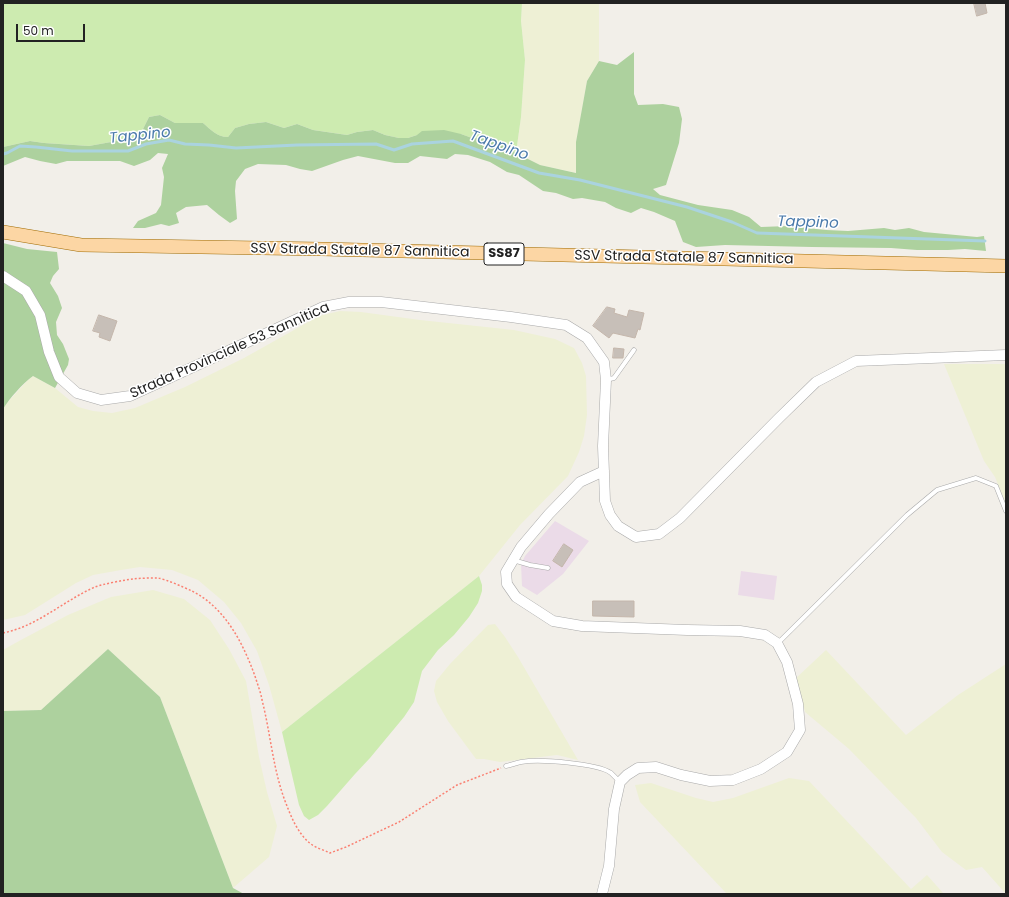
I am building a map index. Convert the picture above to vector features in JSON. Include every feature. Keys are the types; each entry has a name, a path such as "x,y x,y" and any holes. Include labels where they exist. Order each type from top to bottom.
{"main road":[{"name":"SSV Strada Statale 87 Sannitica","path":"3,232 81,245 1006,266"}],"street":[{"name":"Strada Provinciale 53 Sannitica","path":"3,276 26,291 40,315 49,352 59,377 77,393 101,400 130,396 323,307 349,302 381,302 566,325 587,338 604,362 606,380 603,446 605,501 610,515 618,526 636,537 659,534 680,518 816,382 856,361 1006,355"},
{"path":"602,894 609,866 614,809 620,782 627,775 638,768 656,767 681,775 710,781 733,780 761,769 787,752 800,730 798,704 787,662 777,643 765,635 740,631 582,626 553,621 516,597 507,584 506,572 521,547 549,514 580,482 604,471"}],"lane":[{"path":"606,380 614,378 634,350"},
{"path":"777,643 907,515 937,490 976,478 996,486 1006,511"},
{"path":"513,560 548,568"},
{"path":"506,766 522,762 570,763 592,766 610,773 620,782"}],"path":[{"path":"3,633 15,630 36,621 96,587 134,579 158,578 182,586 202,596 218,610 233,629 246,652 262,699 275,765 282,793 291,816 298,830 311,844 330,853 399,822 457,786 506,766"}],"shaded area":[{"path":"555,521 589,541 563,574 537,595 522,586 521,564 525,556"},
{"path":"741,571 777,576 774,600 738,595"}],"green space":[{"path":"3,3 522,3 521,21 525,60 521,117 516,153 504,144 489,138 472,138 461,134 417,135 408,138 399,138 385,135 373,130 347,135 313,130 297,124 284,128 266,122 249,124 235,128 228,137 224,137 214,132 203,123 175,123 160,115 149,117 140,135 133,138 89,146 30,141 3,147"},
{"path":"522,3 599,3 599,61 587,81 576,142 577,173 540,165 516,153 521,117 525,60 521,21"},
{"path":"634,52 634,94 638,105 663,104 679,107 682,119 679,143 666,185 653,189 660,195 698,205 732,210 749,217 761,227 788,226 848,231 884,228 895,230 909,228 924,232 977,237 984,236 986,251 965,249 917,250 891,248 725,245 696,247 683,242 675,221 654,212 641,208 631,213 616,208 605,202 582,198 573,199 556,193 543,191 519,175 507,172 490,162 468,155 455,154 447,159 420,156 408,163 395,163 358,156 312,171 286,165 258,164 245,169 236,181 235,191 237,219 230,223 207,205 186,207 176,213 179,223 169,226 161,224 145,228 133,228 138,221 156,213 161,205 164,177 162,168 168,154 158,153 150,160 134,166 120,161 67,161 56,164 25,157 3,166 3,147 30,141 89,146 133,138 140,135 149,117 160,115 175,123 203,123 217,134 224,137 228,137 235,128 249,124 266,122 284,128 297,124 313,130 347,135 373,130 385,135 399,138 408,138 417,135 422,131 444,130 472,138 489,138 504,144 516,153 540,165 576,173 576,142 587,81 599,61 617,65"},
{"path":"3,243 27,249 57,252 59,269 53,276 50,283 58,296 62,308 56,322 57,335 63,344 69,359 68,365 55,388 33,376 16,391 3,409"},
{"path":"340,311 361,312 514,330 555,339 574,348 582,363 586,376 587,415 584,436 579,452 568,476 520,525 479,576 282,732 269,685 257,651 241,623 224,602 198,580 172,570 140,567 93,575 76,583 25,615 3,620 3,409 28,380 33,376 55,388 78,407 93,411 112,413 135,408 185,387 244,358 319,316"},
{"path":"944,364 1006,364 1006,504 995,477 984,461"},
{"path":"479,576 482,591 478,603 469,617 454,635 438,650 422,671 414,702 404,717 327,806 318,815 309,820 304,816 299,805 282,732"},
{"path":"153,590 184,599 210,620 229,649 246,681 259,757 277,826 269,857 233,888 160,697 108,649 41,710 3,711 3,650 68,615 111,597"},
{"path":"495,624 518,657 578,760 557,755 500,762 476,759 448,721 437,702 434,691 436,681 450,664 488,625"},
{"path":"108,649 160,697 233,888 244,894 3,894 3,711 41,710"},
{"path":"826,650 906,735 958,695 1006,664 1006,894 982,867 966,870 942,852 916,818 849,749 805,712 795,679"},
{"path":"789,778 809,781 911,889 927,875 944,894 727,894 640,802 635,785 651,783 713,802 733,798"}],"building":[{"path":"974,3 985,3 987,13 977,16"},
{"path":"607,307 615,309 614,313 627,317 629,310 644,313 640,330 638,329 635,338 613,333 609,338 593,326"},
{"path":"99,315 117,321 110,341 99,337 100,333 93,331"},
{"path":"614,348 624,349 623,358 613,358"},
{"path":"564,544 573,550 562,567 553,561"},
{"path":"593,601 634,601 634,617 593,616"}],"waterway":[{"name":"Tappino","path":"3,154 20,146 72,151 128,151 146,144 169,140 185,144 236,148 297,145 376,144 394,150 412,144 453,141 539,173 580,180 687,207 732,222 757,233 985,241"}]}
